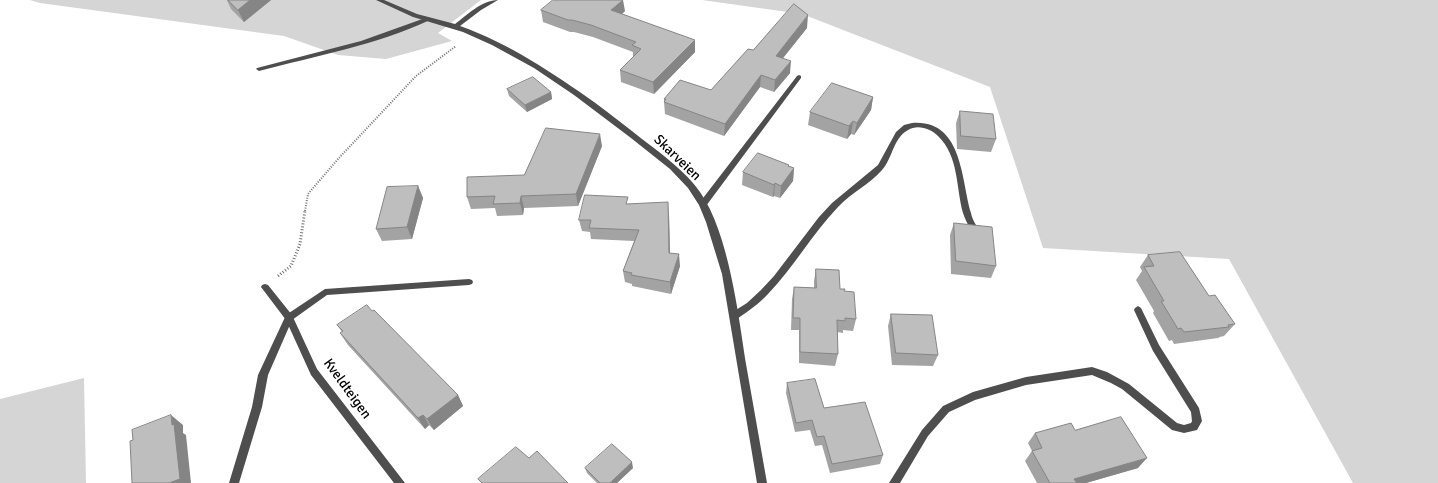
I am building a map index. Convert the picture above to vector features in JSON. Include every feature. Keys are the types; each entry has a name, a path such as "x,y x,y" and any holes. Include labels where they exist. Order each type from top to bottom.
{"street":[{"name":"Skarveien","path":"379,0 428,19 456,26 530,63 616,122 663,159 684,178 703,204 720,250 734,316 762,483"},
{"path":"456,26 479,9 496,0"},
{"path":"259,69 362,42 428,19"},
{"path":"703,204 799,77"},
{"path":"734,316 750,307 777,280 834,207 848,193 881,167 896,136 902,130 910,126 928,126 943,137 952,149 964,191 967,215 975,230"},
{"path":"234,483 257,407 263,375 289,318 325,292 469,282"},
{"name":"Kveldteigen","path":"266,287 289,318 314,372 400,483"},
{"path":"894,483 925,433 946,409 973,396 1026,381 1092,371 1101,373 1117,380 1175,427 1184,429 1194,427 1198,421 1196,410 1156,348 1138,310"}],"path":[{"path":"266,287 291,266 300,244 308,194 338,159 416,76 472,33"}],"shaded area":[{"path":"30,0 481,0 438,33 452,41 386,59 338,55 284,36 40,3"},
{"path":"702,0 1438,0 1438,483 1353,483 1229,259 1043,248 990,87 802,14"},
{"path":"84,378 86,483 0,483 0,399"}],"building":[{"path":"228,0 250,0 238,10"},
{"path":"553,0 623,0 611,10 695,40 653,82 620,70 641,49 632,45 636,42 591,25 568,20 541,10"},
{"path":"794,4 808,15 776,56 791,61 775,80 761,75 725,124 664,102 666,99 664,99 680,80 711,90 748,49 753,50"},
{"path":"533,77 551,92 525,105 507,89"},
{"path":"832,83 873,97 857,123 853,121 849,126 810,112"},
{"path":"960,111 993,114 996,139 961,136"},
{"path":"546,128 600,134 576,194 521,196 520,203 493,204 495,196 467,197 467,177 524,175"},
{"path":"758,153 794,168 781,186 775,183 774,185 743,172"},
{"path":"418,186 407,227 376,229 387,187"},
{"path":"585,195 628,197 626,204 668,202 669,253 679,254 670,282 631,275 632,273 623,271 639,230 589,228 591,220 579,220"},
{"path":"954,223 992,227 996,266 956,261"},
{"path":"1180,252 1209,296 1215,295 1235,324 1228,325 1229,327 1184,332 1181,328 1178,329 1161,301 1164,301 1144,267 1154,266 1148,255"},
{"path":"816,269 839,270 840,289 854,292 856,319 845,318 845,321 837,320 838,354 800,352 800,318 793,318 794,287 816,288"},
{"path":"367,305 372,311 374,310 458,395 427,419 423,415 418,418 340,333 343,331 337,325"},
{"path":"891,314 932,315 938,355 896,353"},
{"path":"815,379 824,408 865,402 883,455 832,464 824,436 817,437 812,420 796,423 787,383"},
{"path":"171,415 172,425 174,424 180,479 169,483 132,483 130,441 133,440 132,430"},
{"path":"1121,417 1147,458 1074,479 1077,483 1050,483 1032,451 1042,448 1035,433 1071,423 1075,430"},
{"path":"612,444 632,462 610,483 600,483 585,468"},
{"path":"516,447 529,458 537,451 568,483 482,483 478,479"}]}
